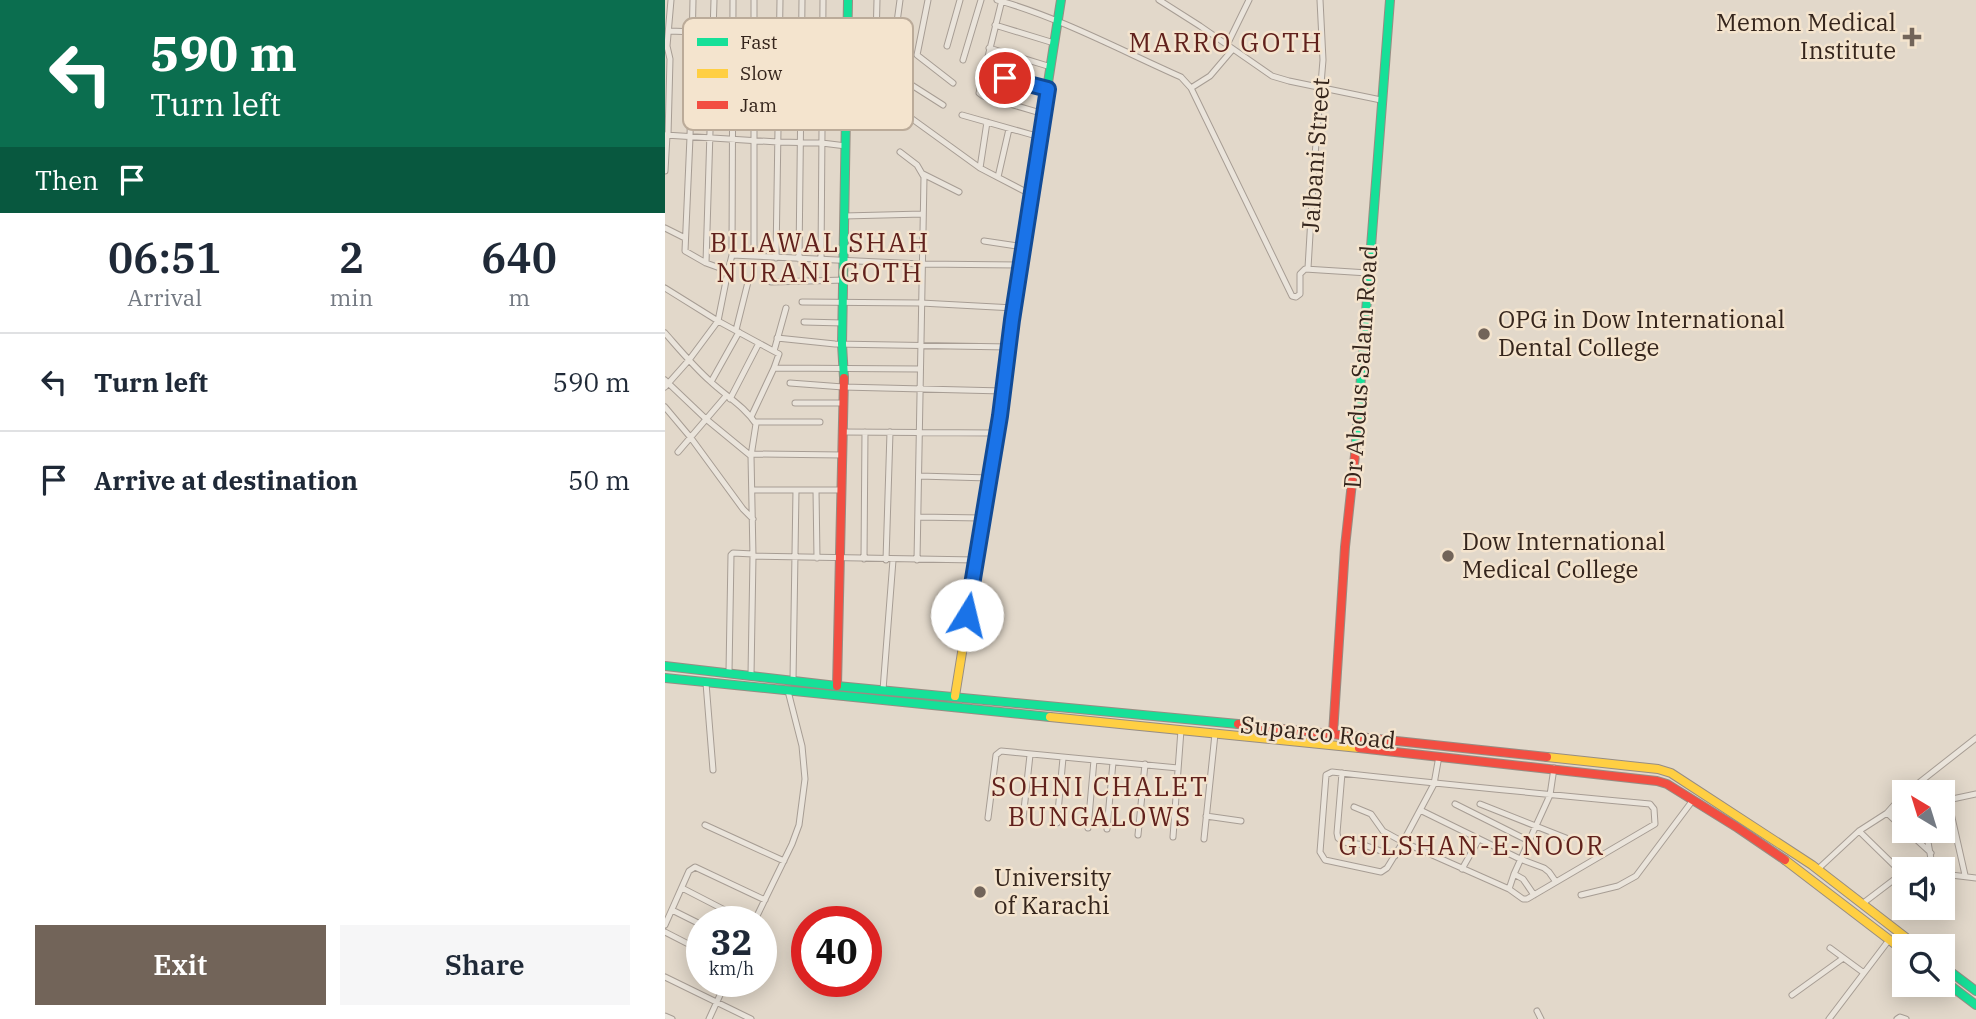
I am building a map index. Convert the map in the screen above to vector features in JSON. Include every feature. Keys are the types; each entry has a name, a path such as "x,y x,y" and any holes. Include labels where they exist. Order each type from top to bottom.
{"main road":[{"path":"848,0 848,18"},
{"path":"955,696 1061,0"},
{"name":"Dr Abdus Salam Road","path":"1332,734 1390,0"},
{"path":"837,686 846,130"},
{"name":"Suparco Road","path":"665,666 837,686 850,692 1113,723 1657,780 1693,800 1805,874 1892,942"},
{"path":"723,684 727,672"},
{"name":"Suparco Road","path":"665,678 788,691 883,690 955,696 1658,769 1671,773 1756,827 1818,870 1901,934"},
{"path":"1113,723 1114,712"},
{"path":"1418,744 1418,754"},
{"path":"1805,874 1818,870 1818,883"},
{"path":"1955,975 1976,991"},
{"path":"1955,989 1976,1005"}],"street":[{"path":"665,171 670,59 666,47 671,0"},
{"path":"693,0 693,18"},
{"path":"713,18 714,0"},
{"path":"733,0 733,18"},
{"path":"754,0 754,18"},
{"path":"780,0 780,18"},
{"path":"802,0 802,18"},
{"path":"823,0 823,18"},
{"path":"877,0 877,18"},
{"path":"898,18 900,0"},
{"path":"929,0 917,55 953,83"},
{"path":"947,46 960,0"},
{"path":"963,60 981,0"},
{"path":"1044,114 980,95 978,91 1000,0 1058,20 1181,76 1191,88 1210,76 1230,47 1249,0"},
{"path":"1159,0 1272,76 1289,82 1381,100"},
{"name":"Jalbani Street","path":"1191,88 1286,288 1293,297 1300,294 1300,274 1308,268 1323,60 1319,0"},
{"path":"995,24 1054,43"},
{"path":"669,31 683,32"},
{"path":"989,48 1051,68"},
{"path":"983,72 1048,89"},
{"path":"913,86 943,105"},
{"path":"962,116 1041,138"},
{"path":"913,120 980,168 1032,195"},
{"path":"980,168 987,122"},
{"path":"998,177 1009,128"},
{"path":"690,130 685,251 728,271"},
{"path":"706,263 709,130"},
{"path":"732,130 732,255 718,321 689,360 666,384 751,455 842,455"},
{"path":"754,130 754,257"},
{"path":"776,258 778,130"},
{"path":"799,259 800,130"},
{"path":"821,260 822,130"},
{"path":"667,135 846,146"},
{"path":"900,152 917,165 923,174 960,192"},
{"path":"917,560 923,174"},
{"path":"844,216 923,214"},
{"path":"665,228 685,238"},
{"path":"983,241 1024,247"},
{"path":"732,255 921,264 1021,265"},
{"path":"1308,268 1368,273"},
{"path":"771,282 845,280"},
{"path":"711,382 737,331 748,282"},
{"path":"665,298 668,290 779,355 753,419 756,434 751,455 751,675"},
{"path":"803,302 921,303 1014,308"},
{"path":"773,351 786,309"},
{"path":"804,322 843,323"},
{"path":"665,333 711,382 753,419 820,422"},
{"path":"777,338 842,344 1009,348"},
{"path":"678,452 728,397 759,343"},
{"path":"774,368 920,369"},
{"path":"790,383 1003,391"},
{"path":"795,404 843,403"},
{"path":"665,407 753,519"},
{"path":"842,432 997,433"},
{"path":"864,559 865,432"},
{"path":"883,690 890,560 890,432"},
{"path":"919,476 989,478"},
{"path":"752,491 842,489"},
{"path":"816,490 817,558"},
{"path":"793,680 796,491"},
{"path":"918,517 982,518"},
{"path":"727,672 733,552 795,558 976,560"},
{"path":"706,683 713,770"},
{"path":"761,906 799,824 805,779 802,746 788,691"},
{"path":"1173,837 1181,730"},
{"path":"1204,839 1215,734"},
{"path":"1923,780 1976,738"},
{"path":"988,818 998,752 1178,768"},
{"path":"1023,819 1030,755"},
{"path":"1354,807 1371,814 1383,831 1403,842 1509,889 1525,900 1654,825 1656,821 1654,809 1650,804 1434,784 1332,772 1326,775 1321,856 1330,863 1381,872 1387,869 1403,842 1434,784 1439,756"},
{"path":"1057,822 1063,758"},
{"path":"1088,828 1094,760"},
{"path":"1107,830 1113,762"},
{"path":"1138,835 1145,764"},
{"path":"1509,889 1520,859 1551,795 1554,768"},
{"path":"1342,773 1337,836 1343,842 1364,845 1395,856"},
{"path":"1955,799 1976,794"},
{"path":"1581,895 1618,886 1636,876 1693,800"},
{"path":"1455,804 1529,841"},
{"path":"1480,804 1566,838"},
{"path":"1818,870 1859,831 1892,808"},
{"path":"1420,810 1544,868 1556,882"},
{"path":"1887,813 1892,812"},
{"path":"1887,813 1892,818"},
{"path":"1206,816 1241,821"},
{"path":"705,825 784,861"},
{"path":"1859,831 1892,862"},
{"path":"1955,838 1965,875"},
{"path":"1462,869 1479,839"},
{"path":"1921,844 1931,853"},
{"path":"1929,844 1931,857"},
{"path":"665,925 689,871 695,867 765,900"},
{"path":"1514,874 1523,879 1534,895"},
{"path":"1955,875 1976,878"},
{"path":"1863,905 1892,881"},
{"path":"682,888 719,906"},
{"path":"665,900 686,915"},
{"path":"665,932 686,943"},
{"path":"1829,1019 1889,940"},
{"path":"1830,948 1864,973"},
{"path":"1792,995 1842,959"},
{"path":"665,977 751,1019"},
{"path":"709,1019 718,997"},
{"path":"1537,1011 1541,1019"},
{"path":"665,1016 672,1019"},
{"path":"1897,1019 1906,1019"}],"traffic: fast":[{"path":"848,0 848,18"},
{"path":"1044,108 1061,0"},
{"path":"1355,455 1390,0"},
{"path":"844,378 842,344 846,130"},
{"path":"665,666 837,686 1238,724"},
{"path":"665,678 1050,717"},
{"path":"1955,975 1976,991"},
{"path":"1955,989 1976,1005"}],"traffic: slow":[{"path":"955,696 1000,416 1044,108"},
{"path":"1050,717 1359,748"},
{"path":"1547,757 1658,769 1671,773 1812,865 1901,934"},
{"path":"1785,860 1892,942"}],"traffic: jam":[{"path":"837,686 844,378"},
{"path":"1333,734 1345,547 1355,455"},
{"path":"1238,724 1547,757"},
{"path":"1359,748 1657,781 1667,784 1785,860"}],"place":[{"name":"Memon Medical Institute","path":"1912,37"},
{"name":"OPG in Dow International Dental College","path":"1484,334"},
{"name":"Dow International Medical College","path":"1448,556"},
{"name":"University of Karachi","path":"980,892"}],"district":[{"name":"MARRO GOTH","path":"1226,43"},
{"name":"BILAWAL SHAH NURANI GOTH","path":"820,258"},
{"name":"SOHNI CHALET BUNGALOWS","path":"1100,802"},
{"name":"GULSHAN-E-NOOR","path":"1472,846"}],"route":[{"path":"967,615 1000,416 1048,89 1005,78"}]}
